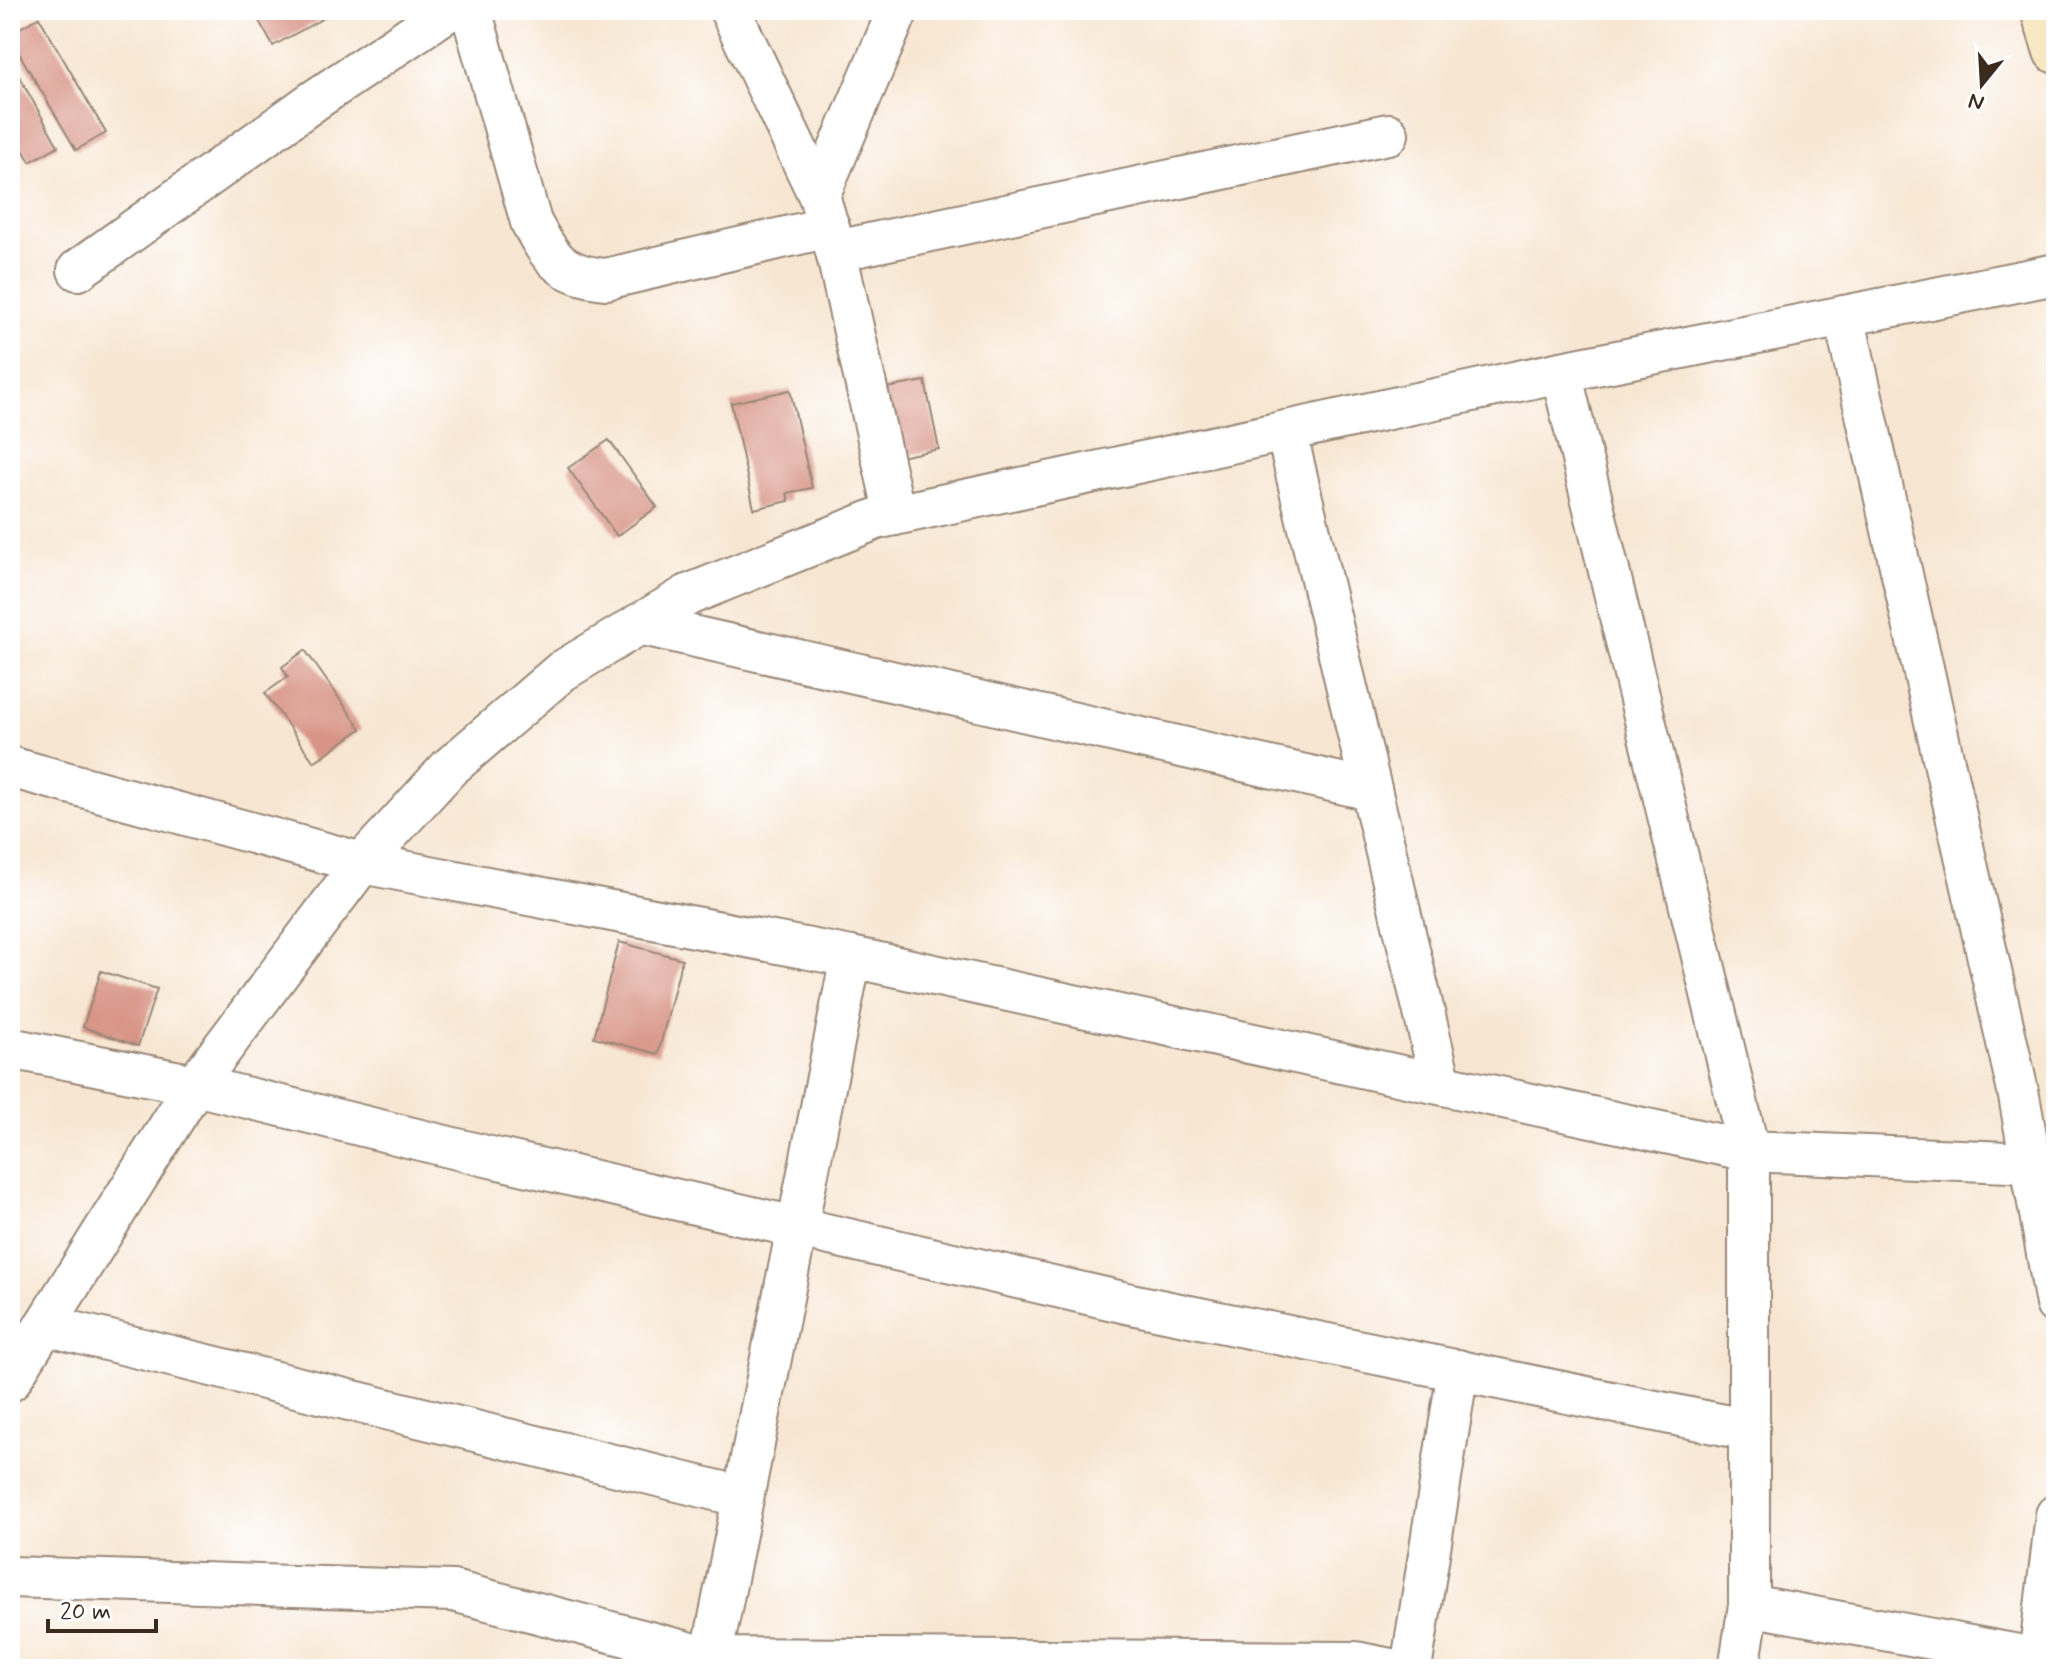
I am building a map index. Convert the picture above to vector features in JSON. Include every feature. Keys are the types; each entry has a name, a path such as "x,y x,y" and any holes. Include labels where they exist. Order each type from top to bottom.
{"street":[{"path":"78,270 315,100 449,10"},
{"path":"471,10 531,222 548,254 566,270 584,277 606,279 828,224 1388,134"},
{"path":"730,10 828,224 895,515"},
{"path":"828,224 898,10"},
{"path":"2043,10 2056,51"},
{"path":"10,1381 195,1085 362,863 449,768 562,671 688,595 876,519 1561,372 2056,274"},
{"path":"1844,316 2019,1096 2044,1163 2056,1304"},
{"path":"1561,372 1749,1151 1749,1605 1739,1669"},
{"path":"1286,431 1441,1084"},
{"path":"639,624 1371,790"},
{"path":"10,767 362,863 851,957 1749,1151 2044,1163"},
{"path":"710,1664 851,957"},
{"path":"10,1048 195,1085 1131,1304 1749,1430"},
{"path":"45,1325 743,1497"},
{"path":"1411,1669 1458,1370"},
{"path":"1749,1605 2047,1660 2056,1515"},
{"path":"10,1577 453,1591 710,1664 1356,1662 1391,1669"}],"building":[{"path":"253,10 338,10 273,46"},
{"path":"39,17 106,133 76,150 10,38 10,34"},
{"path":"10,60 58,146 30,162 10,127"},
{"path":"925,381 939,449 895,458 881,389"},
{"path":"790,390 812,488 787,493 789,501 754,509 731,403"},
{"path":"609,440 657,507 617,536 568,468"},
{"path":"305,650 361,729 314,762 265,693 288,677 282,667"},
{"path":"619,942 682,959 658,1054 594,1037"},
{"path":"101,971 157,989 138,1046 83,1027"}]}
